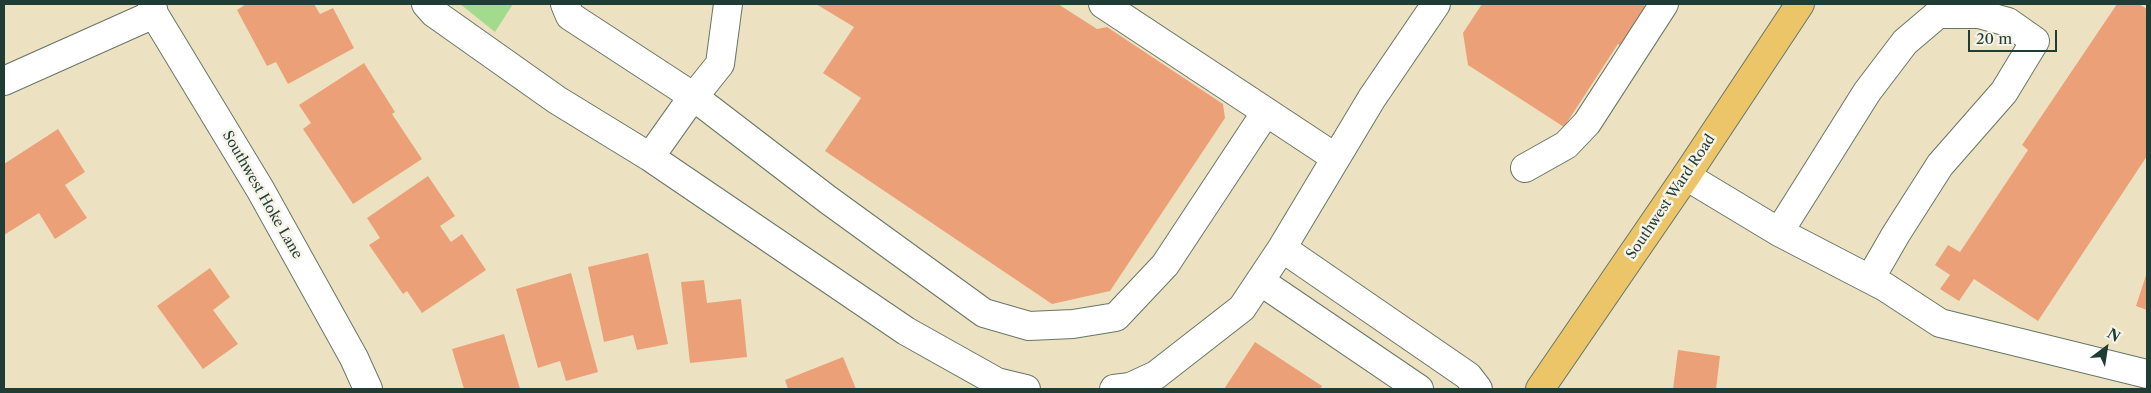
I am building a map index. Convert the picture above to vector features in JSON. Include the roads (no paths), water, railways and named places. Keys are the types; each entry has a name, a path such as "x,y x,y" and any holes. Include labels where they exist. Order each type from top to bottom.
{"main road":[{"name":"Southwest Ward Road","path":"1540,389 1686,176 1800,4"}],"street":[{"path":"426,4 434,13 557,100 650,157 906,330 997,382 1026,389"},
{"path":"564,4 570,16 694,97 827,198 984,313 1029,326 1073,324 1116,317 1165,265 1266,112"},
{"path":"650,157 720,64 728,4"},
{"path":"1104,4 1336,158"},
{"path":"1125,388 1156,375 1242,308 1282,248 1372,98 1436,4"},
{"path":"1525,168 1566,145 1587,123 1664,4"},
{"path":"4,81 153,9"},
{"name":"Southwest Hoke Lane","path":"153,9 260,189 354,358 368,389"},
{"path":"1779,232 1867,92 1905,42 1938,14 1979,14 2008,22 2035,41 2004,92 1940,165 1870,279"},
{"path":"1686,176 1779,232 1870,279 1940,324 2147,374"},
{"path":"1282,248 1468,376 1478,389"},
{"path":"1260,282 1419,389"}]}
